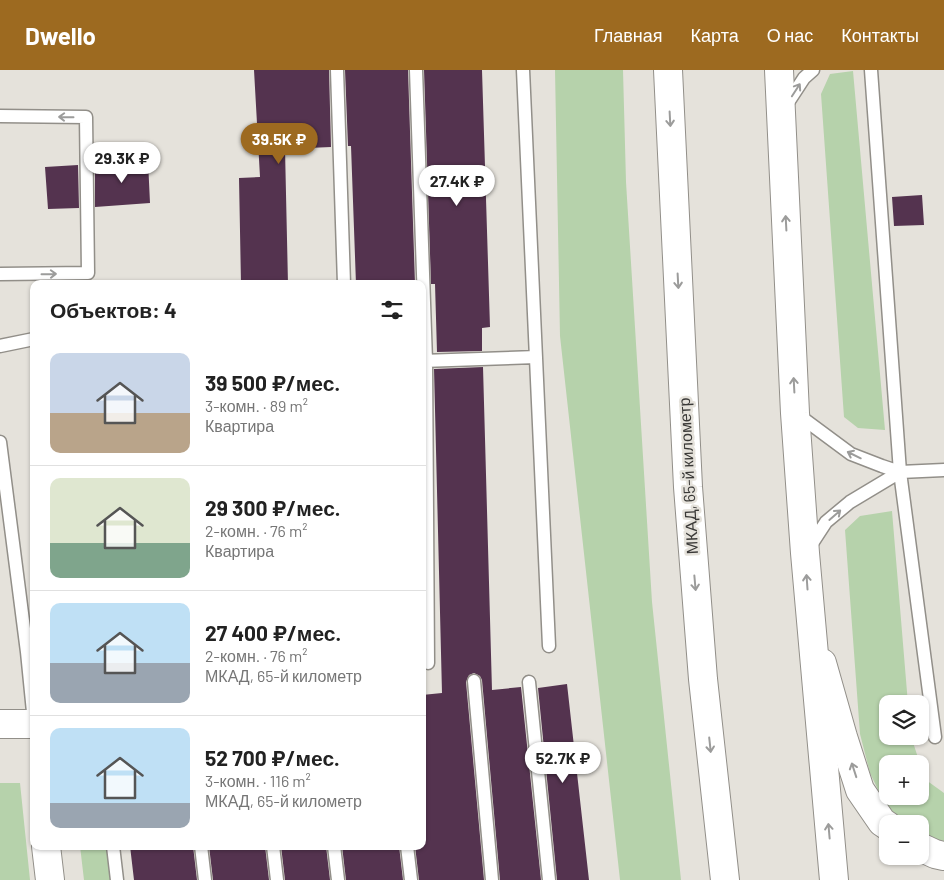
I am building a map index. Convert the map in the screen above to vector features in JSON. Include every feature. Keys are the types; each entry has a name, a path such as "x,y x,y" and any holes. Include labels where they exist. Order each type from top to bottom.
{"main road":[{"name":"МКАД, 65-й километр","path":"668,70 688,487 703,679 725,880"},
{"path":"779,70 795,413 810,622 834,880"},
{"path":"810,622 860,790 879,818"},
{"path":"0,724 30,723"},
{"path":"46,850 50,880"},
{"path":"929,851 944,856"}],"lane":[{"path":"337,70 344,280"},
{"path":"416,70 422,280"},
{"path":"523,70 549,646"},
{"path":"781,113 804,78 813,70"},
{"path":"871,70 900,472 935,737"},
{"path":"0,116 86,117 88,273 0,274"},
{"path":"0,346 30,340"},
{"path":"426,361 536,357"},
{"path":"795,413 851,454 900,472 944,470"},
{"path":"0,442 30,682"},
{"path":"805,553 826,522 844,507 900,472"},
{"path":"426,512 428,663"},
{"path":"474,681 492,880"},
{"path":"529,682 549,880"},
{"path":"113,850 117,880"},
{"path":"201,850 205,880"},
{"path":"273,850 277,880"},
{"path":"334,850 338,880"},
{"path":"407,850 410,880"}],"green space":[{"path":"555,70 623,70 626,182 652,602 681,880 620,880 560,336"},
{"path":"853,71 885,430 858,428 844,417 821,94 830,74"},
{"path":"892,511 907,695 879,695 879,745 914,745 917,755 879,755 879,792 870,773 860,734 845,530 860,516"},
{"path":"929,782 944,793 944,841 929,838 929,815 895,815 888,805 929,805"},
{"path":"0,783 20,783 30,880 0,880"},
{"path":"80,850 107,850 111,880 84,880"}],"building":[{"path":"254,70 329,70 331,147 285,149 288,280 241,280 239,178 260,177"},
{"path":"345,70 408,70 415,280 356,280 351,146 348,146"},
{"path":"424,70 482,70 490,327 482,328 482,351 437,352 435,284 431,284"},
{"path":"148,161 150,203 95,207 95,164"},
{"path":"78,165 79,208 48,209 45,167"},
{"path":"922,195 924,225 894,226 892,197"},
{"path":"483,367 492,690 521,687 541,880 500,880 482,680 480,676 474,673 469,675 466,682 484,880 419,880 415,850 426,850 426,695 442,693 434,369"},
{"path":"567,684 589,880 557,880 538,688"},
{"path":"130,850 193,850 197,880 134,880"},
{"path":"209,850 265,850 269,880 213,880"},
{"path":"281,850 326,850 330,880 285,880"},
{"path":"342,850 399,850 403,880 346,880"}]}
